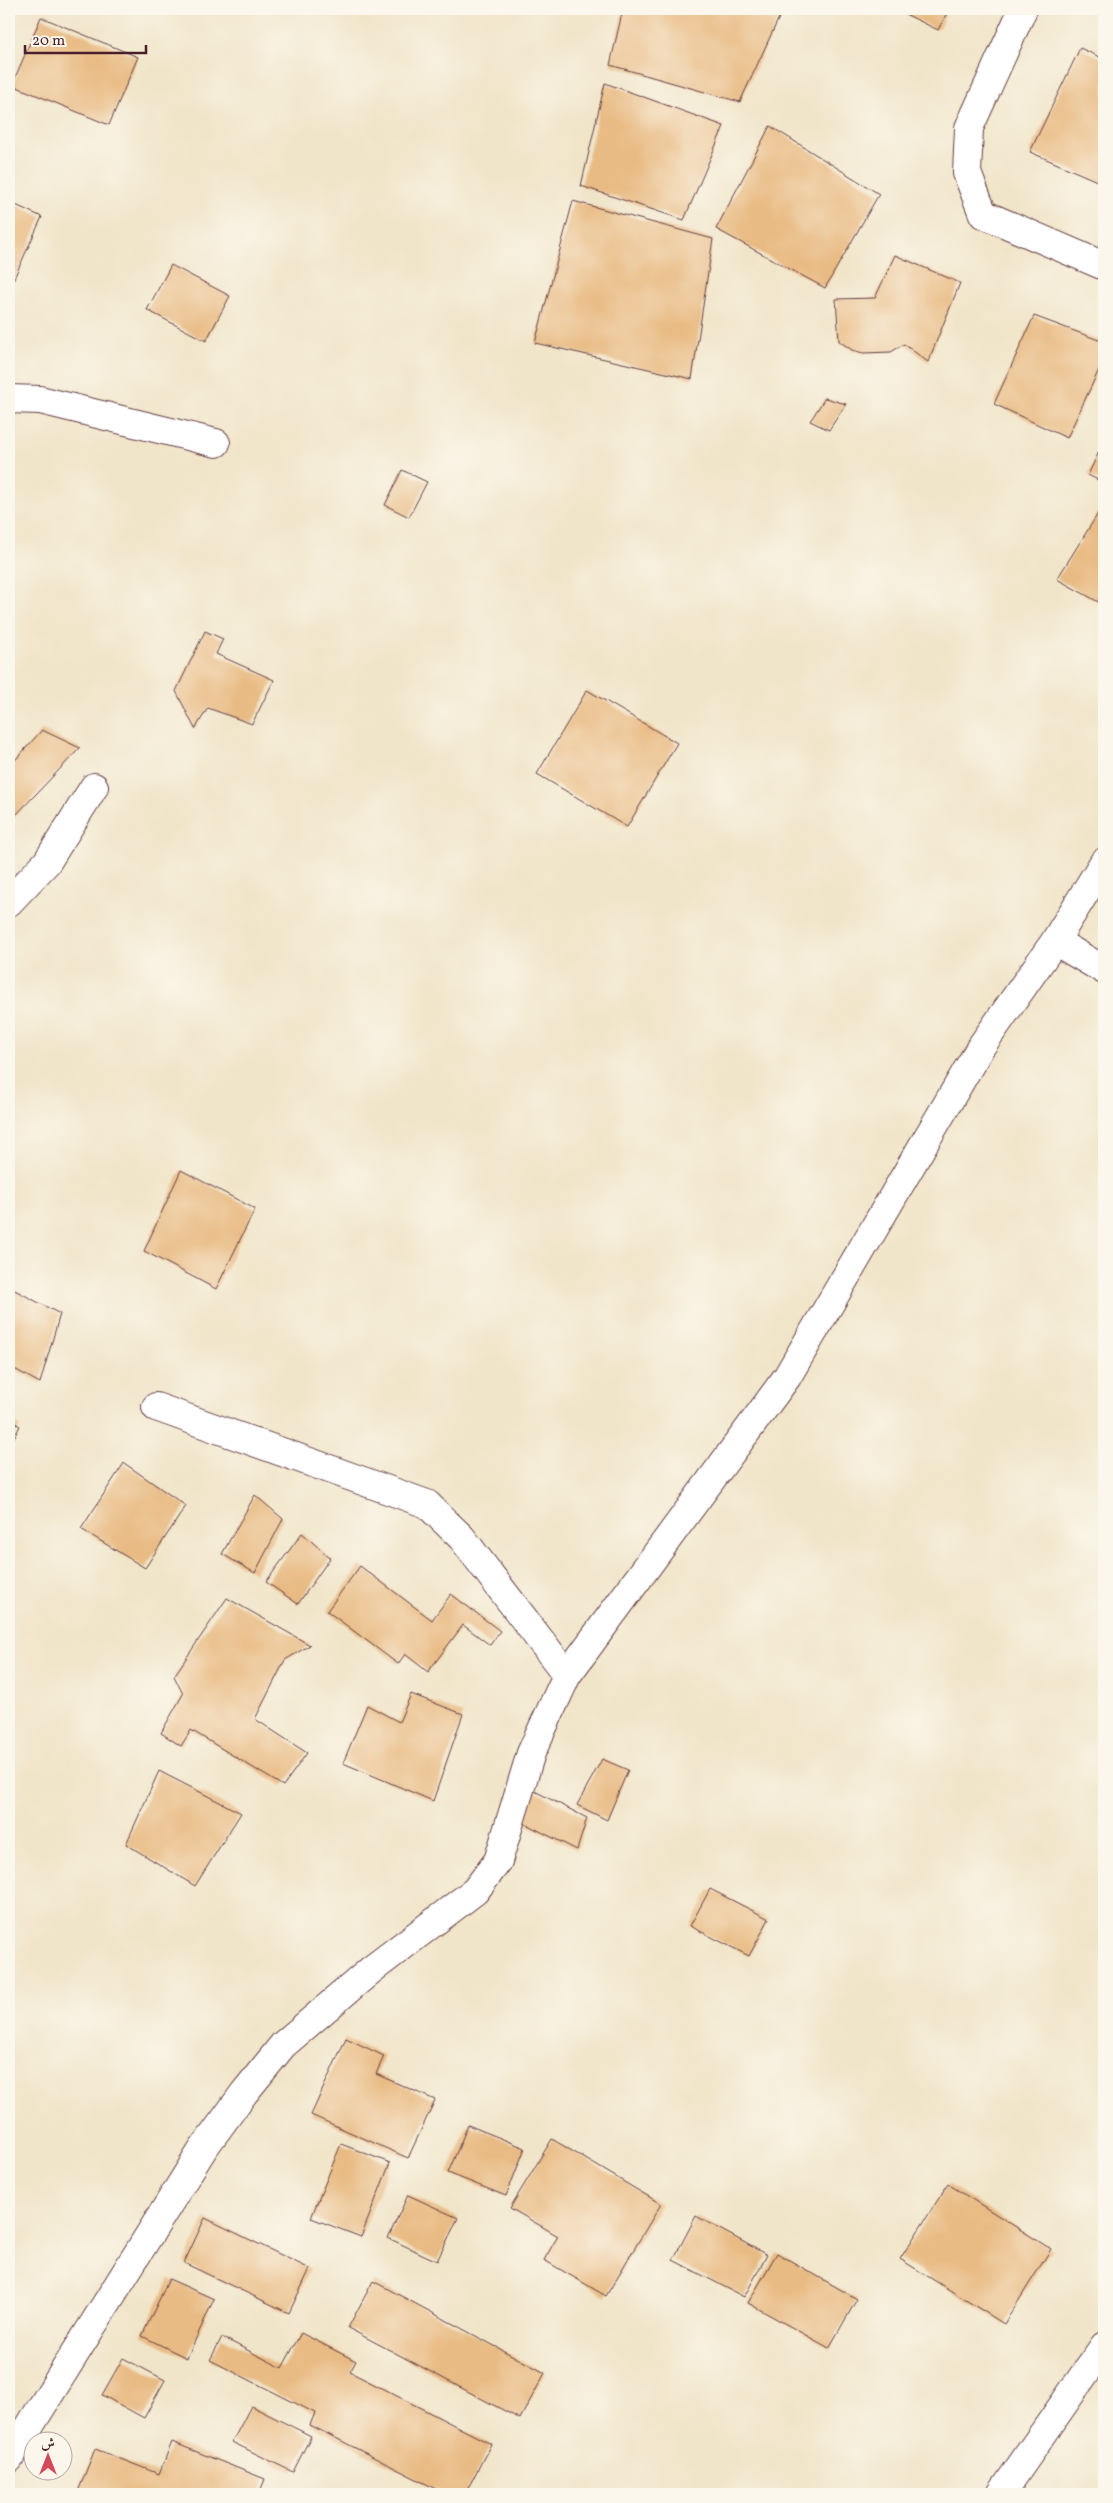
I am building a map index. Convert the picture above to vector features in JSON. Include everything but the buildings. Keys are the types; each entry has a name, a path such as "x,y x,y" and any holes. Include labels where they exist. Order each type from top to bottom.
{"street":[{"path":"1023,9 969,128 967,173 983,214 1104,266"},
{"path":"9,399 40,400 216,443"},
{"path":"9,902 47,862 94,787"},
{"path":"9,2459 203,2149 244,2093 283,2045 371,1970 475,1891 498,1861 531,1753 567,1675 787,1377 980,1048 1055,941 1104,862"},
{"path":"1055,941 1104,970"},
{"path":"156,1408 427,1504 462,1538 567,1675"},
{"path":"1001,2494 1103,2352"}]}
